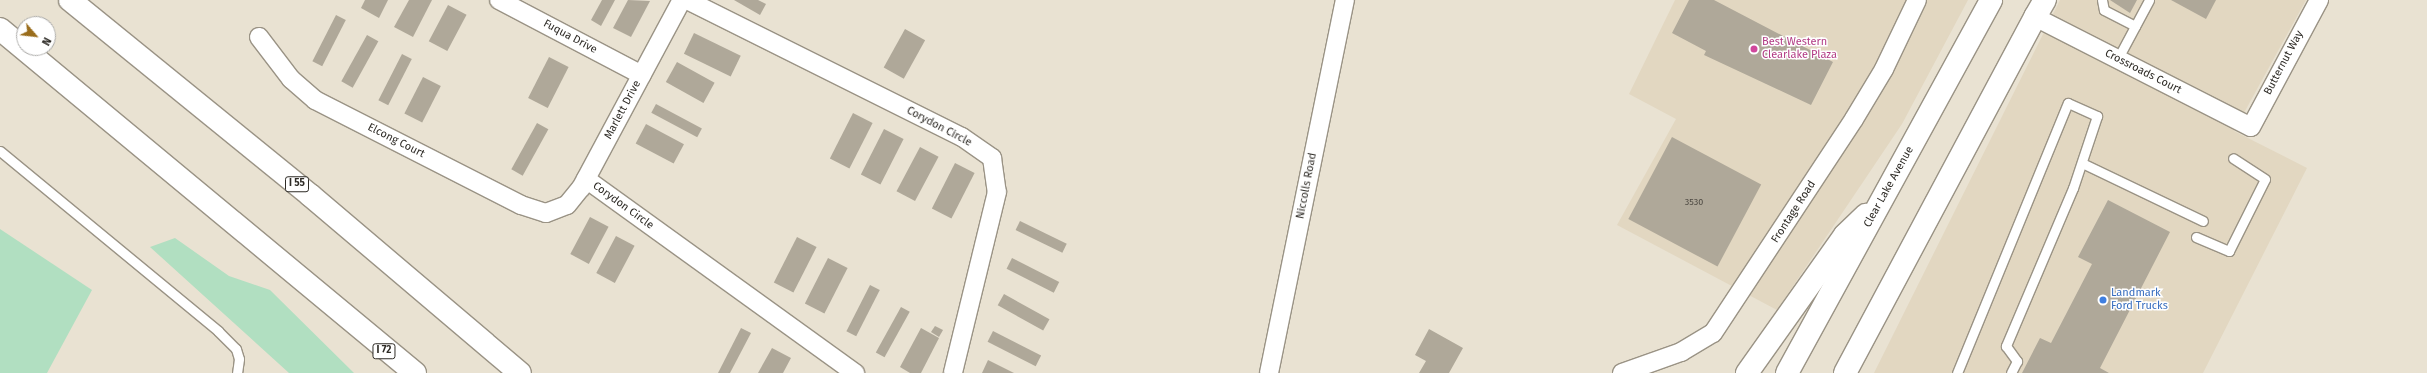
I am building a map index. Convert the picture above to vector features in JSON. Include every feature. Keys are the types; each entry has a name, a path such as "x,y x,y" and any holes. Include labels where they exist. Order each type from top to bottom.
{"highway":[{"name":"I 55","path":"70,0 310,195 520,373"},
{"name":"Clear Lake Avenue","path":"1787,373 1991,0"},
{"path":"1845,373 2040,9"},
{"path":"0,29 414,373"},
{"path":"1747,373 1845,235 1882,200"},
{"name":"I 72","path":"362,330 407,373"}],"street":[{"name":"Fuqua Drive","path":"499,0 642,75"},
{"name":"Marlett Drive","path":"555,212 575,197 586,180 682,0"},
{"name":"Corydon Circle","path":"687,0 962,137 992,158 997,192 953,373"},
{"name":"Niccolls Road","path":"1269,373 1345,0"},
{"name":"Frontage Road","path":"1622,373 1681,352 1713,333 1854,119 1884,69 1917,0"},
{"name":"Butternut Way","path":"2251,127 2319,0"},
{"name":"Crossroads Court","path":"2040,9 2117,60 2251,127"},
{"name":"Elcong Court","path":"259,37 291,79 315,100 520,205 539,212 555,212"},
{"name":"Corydon Circle","path":"586,180 855,373"}],"lane":[{"path":"2102,0 2104,10 2135,26"},
{"path":"2117,60 2149,0"},
{"path":"1957,373 2068,103 2097,116 2082,163 2006,346 2017,361 2011,373"},
{"path":"0,151 96,227 218,331 236,349 239,359 237,373"},
{"path":"2196,237 2229,251 2265,179 2233,158"},
{"path":"2082,163 2203,221"}],"shaded area":[{"path":"1675,0 1968,0 1902,124 1777,310 1617,225 1676,119 1629,94"},
{"path":"2060,0 2306,0 2234,131 2307,168 2203,373 1874,373"}],"green space":[{"path":"0,229 92,290 47,373 0,373"},
{"path":"175,238 229,276 270,290 354,373 289,373 150,247"}],"building":[{"path":"365,0 388,0 379,18 361,8"},
{"path":"409,0 432,0 413,37 394,27"},
{"path":"602,0 615,0 601,26 591,20"},
{"path":"628,0 650,1 631,37 613,28"},
{"path":"734,0 758,0 766,4 760,15"},
{"path":"1689,0 1714,0 1833,62 1811,105 1704,55 1706,51 1672,33"},
{"path":"2110,0 2137,0 2130,13"},
{"path":"2171,0 2216,0 2206,19"},
{"path":"448,5 467,15 447,51 429,41"},
{"path":"336,15 346,20 322,66 312,61"},
{"path":"905,29 925,40 904,79 884,67"},
{"path":"694,33 741,56 731,76 684,54"},
{"path":"367,35 378,41 353,88 341,81"},
{"path":"402,54 412,59 388,105 378,100"},
{"path":"549,57 569,67 548,108 528,98"},
{"path":"677,62 715,83 703,103 666,82"},
{"path":"423,77 441,86 422,123 404,114"},
{"path":"656,104 702,128 697,137 651,113"},
{"path":"853,113 873,123 849,168 830,158"},
{"path":"537,123 548,129 523,176 511,169"},
{"path":"646,124 684,144 674,164 636,143"},
{"path":"884,129 904,139 880,184 861,174"},
{"path":"1672,137 1761,184 1718,267 1628,219"},
{"path":"920,147 939,157 915,201 897,191"},
{"path":"955,163 975,173 951,218 932,208"},
{"path":"2108,200 2170,232 2100,368 2109,373 2022,373 2040,338 2051,343 2092,264 2078,257"},
{"path":"590,217 609,227 589,264 570,254"},
{"path":"1020,221 1067,244 1062,253 1016,230"},
{"path":"616,236 635,246 615,283 596,273"},
{"path":"797,237 817,247 793,292 774,282"},
{"path":"828,258 848,268 824,313 805,303"},
{"path":"1012,258 1059,282 1054,293 1007,269"},
{"path":"870,285 880,290 856,336 846,331"},
{"path":"1004,294 1049,319 1043,331 998,305"},
{"path":"901,307 910,312 885,357 876,352"},
{"path":"935,326 943,330 939,337 931,332"},
{"path":"741,328 751,333 730,373 718,373"},
{"path":"921,328 939,338 921,373 910,373 900,367"},
{"path":"1429,329 1463,348 1449,373 1419,373 1426,361 1415,355"},
{"path":"993,331 1041,356 1036,366 988,342"},
{"path":"772,348 791,358 783,373 758,373"},
{"path":"988,360 1014,373 982,373"}],"place":[{"name":"Best Western Clearlake Plaza","path":"1754,49"},
{"name":"Landmark Ford Trucks","path":"2103,300"}]}
